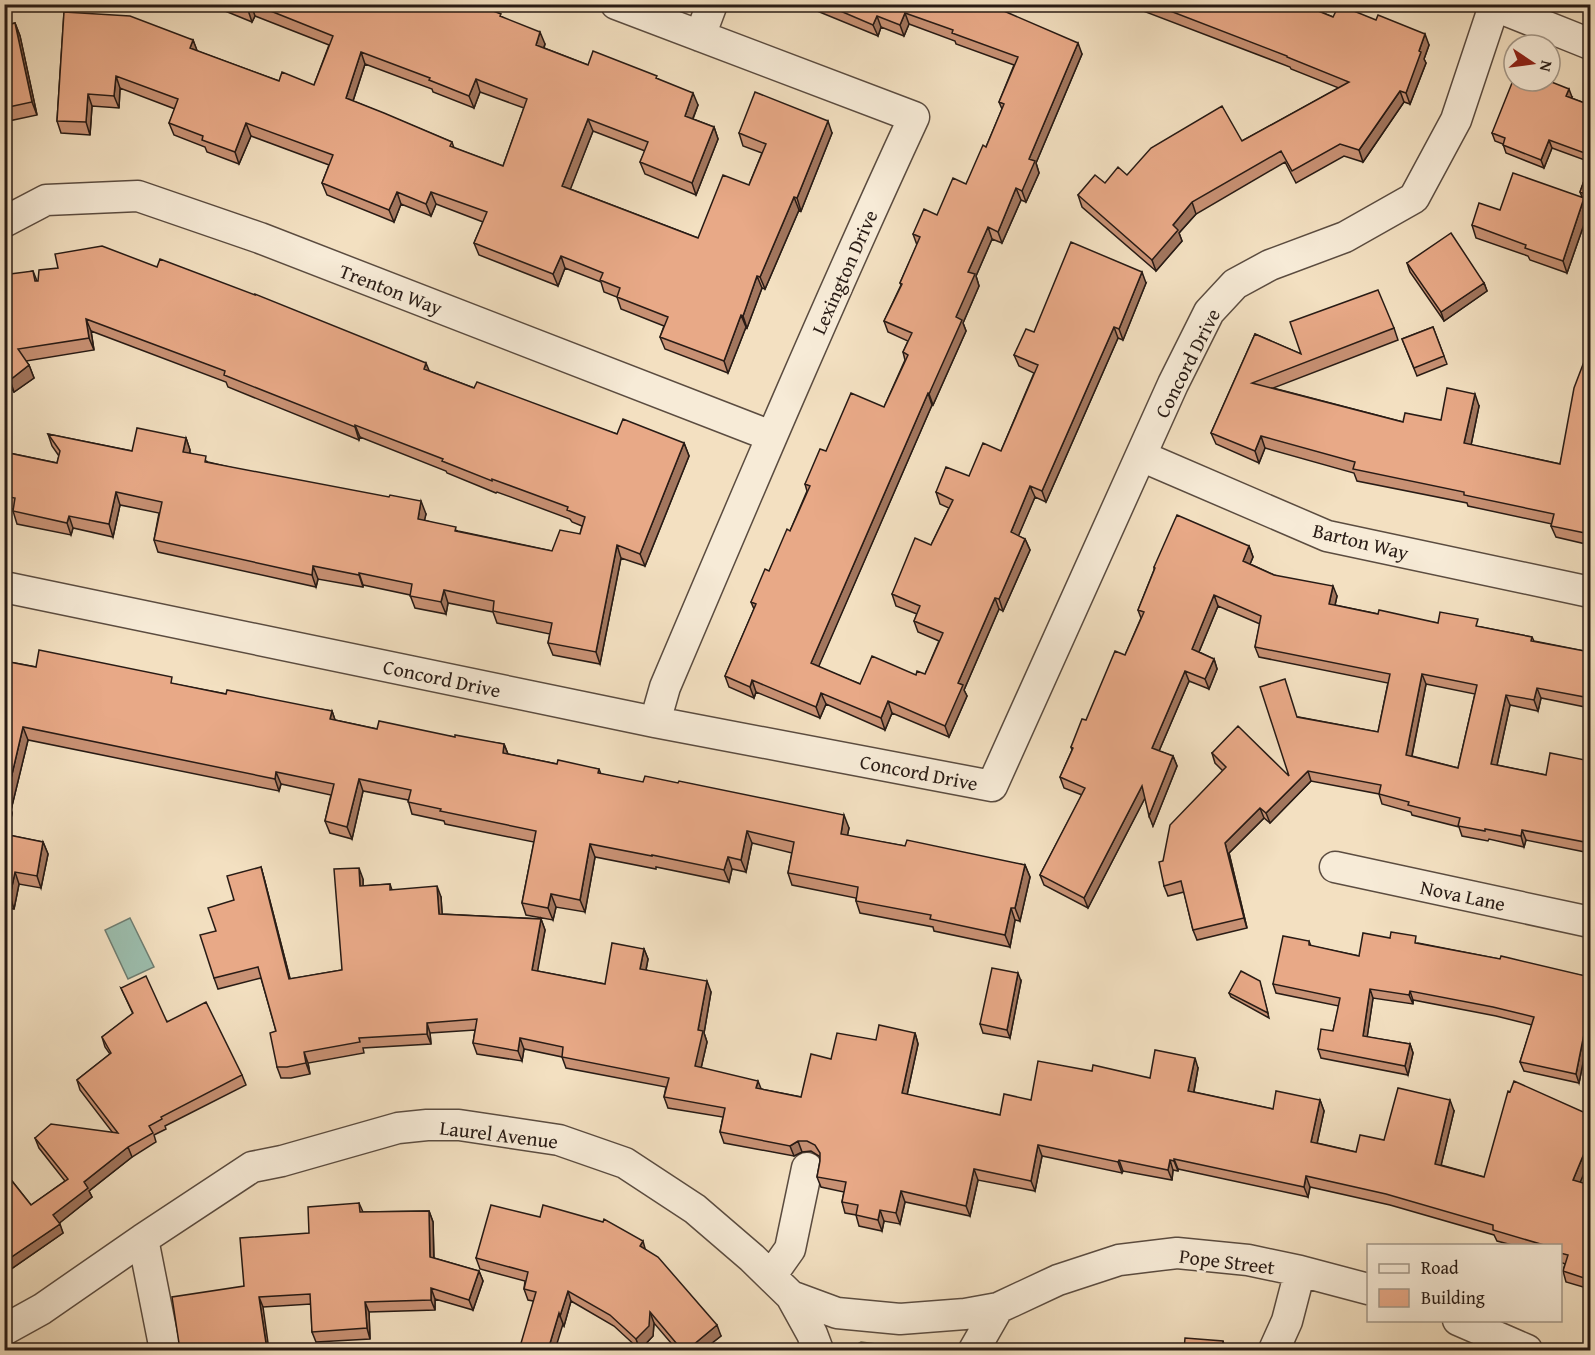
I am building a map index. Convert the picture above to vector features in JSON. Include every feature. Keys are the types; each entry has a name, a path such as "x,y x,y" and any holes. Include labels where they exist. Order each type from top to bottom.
{"street":[{"name":"Lexington Drive","path":"616,4 914,117 866,219 771,436 665,687 655,722"},
{"path":"700,36 712,4"},
{"path":"1492,5 1590,44"},
{"name":"Concord Drive","path":"4,587 655,722 992,786 1173,384 1209,312 1235,284 1270,265 1345,237 1414,198 1456,120 1492,5"},
{"name":"Trenton Way","path":"4,222 46,200 138,196 260,238 771,436"},
{"name":"Barton Way","path":"1142,456 1326,536 1590,592"},
{"name":"Nova Lane","path":"1335,867 1590,922"},
{"name":"Laurel Avenue","path":"4,1330 42,1309 252,1167 282,1161 398,1128 459,1125 560,1140 625,1162 695,1209 781,1286 812,1334 818,1350"},
{"path":"781,1286 807,1168"},
{"path":"143,1239 165,1350"},
{"name":"Pope Street","path":"781,1286 837,1314 908,1319 965,1314 998,1308 1058,1280 1119,1260 1177,1253 1248,1260 1367,1289"},
{"path":"1274,1350 1287,1321 1300,1271"},
{"path":"974,1350 998,1308"},
{"path":"1463,1322 1527,1350"}],"green space":[{"path":"861,1342 892,1346 950,1345 946,1350 847,1350"}],"shaded area":[{"path":"130,918 154,967 128,979 105,930"}],"building":[{"path":"235,4 250,4 248,10"},
{"path":"253,4 459,4 467,7 468,4 475,4 540,32 536,45 588,65 593,51 693,93 685,116 714,127 692,183 640,162 648,142 588,119 562,186 698,238 723,175 749,185 766,144 739,133 755,92 828,121 797,198 794,197 760,277 757,276 724,361 660,337 668,317 617,297 620,288 600,280 603,273 561,256 553,274 474,243 487,212 431,192 426,204 397,192 389,210 322,183 333,155 246,123 235,152 202,140 203,136 169,123 178,99 116,76 114,96 88,94 86,122 57,121 64,12 130,16 193,40 190,48 279,81 282,72 314,85 333,36","holes":["361,52 430,78 429,80 469,96 476,79 527,99 503,166 450,146 452,142 346,98"]},
{"path":"824,4 998,4 997,8 1078,43 1029,159 1035,161 1022,191 1016,188 998,232 988,227 968,272 975,274 956,317 962,320 811,663 860,684 872,656 916,675 917,671 925,674 943,633 914,621 920,606 892,594 915,538 931,545 953,500 936,492 946,467 969,476 983,443 1001,451 1038,365 1014,355 1026,329 1034,332 1071,242 1142,272 1119,329 1114,327 1042,491 1030,486 1011,532 1025,539 999,599 995,598 958,683 963,685 945,726 888,701 881,718 821,693 816,707 752,680 750,687 725,676 756,604 751,602 765,569 769,571 787,529 790,531 810,486 805,484 820,449 826,451 851,393 884,407 908,355 903,352 912,333 884,321 902,284 900,283 920,237 913,234 924,209 937,215 953,178 966,184 983,145 986,147 1004,104 999,102 1018,57 905,13 900,25 877,16 873,25"},
{"path":"1152,4 1301,4 1333,17 1339,5 1376,20 1378,15 1425,34 1406,93 1400,91 1359,150 1340,144 1292,171 1281,151 1192,202 1173,225 1178,230 1152,260 1078,195 1095,175 1105,183 1118,167 1127,175 1151,148 1222,106 1242,141 1349,82"},
{"path":"15,23 32,102 4,108 4,26"},
{"path":"1562,86 1569,89 1566,96 1590,105 1590,155 1549,140 1541,160 1503,145 1505,138 1492,133 1508,93 1562,93"},
{"path":"1590,164 1590,196 1580,192"},
{"path":"1513,173 1584,198 1563,261 1525,248 1526,245 1472,225 1479,203 1500,210"},
{"path":"1451,233 1484,283 1441,312 1407,263"},
{"path":"102,246 157,267 160,259 255,294 426,363 424,369 474,388 477,382 617,434 623,419 684,443 640,554 617,545 596,652 548,643 552,623 493,611 494,601 444,590 441,602 410,596 412,584 313,566 312,575 154,540 162,502 116,492 109,524 69,516 67,523 13,511 15,498 4,496 4,452 57,463 60,451 48,434 132,451 137,428 186,438 183,452 206,456 205,462 421,501 418,519 456,527 455,531 552,551 560,530 580,534 585,517 567,510 568,507 492,479 492,481 442,461 443,459 224,375 225,371 86,319 89,338 18,349 29,365 10,380 6,375 4,376 4,278 10,274 33,271 35,281 38,281 39,270 58,268 55,254"},
{"path":"1378,290 1394,328 1252,383 1403,422 1405,413 1441,420 1447,388 1475,394 1464,443 1560,464 1574,388 1590,346 1590,534 1551,526 1554,514 1464,495 1464,492 1353,469 1355,462 1261,436 1255,451 1211,433 1255,334 1301,354 1290,322"},
{"path":"1433,327 1444,356 1414,368 1402,339"},
{"path":"1177,515 1249,546 1243,561 1274,575 1333,586 1329,604 1378,614 1379,610 1438,623 1440,612 1478,619 1476,626 1532,637 1531,641 1590,652 1590,698 1537,688 1534,700 1506,695 1491,764 1546,775 1550,753 1590,761 1590,843 1522,830 1521,836 1458,826 1460,818 1408,805 1409,802 1379,794 1381,785 1308,771 1266,813 1260,808 1225,843 1244,918 1193,930 1181,881 1164,886 1159,862 1163,861 1170,825 1226,767 1212,753 1238,726 1289,776 1260,687 1285,679 1297,717 1378,732 1390,674 1255,647 1261,616 1214,595 1192,649 1214,659 1205,679 1185,671 1152,748 1173,756 1149,816 1142,786 1084,898 1040,875 1085,788 1060,777 1073,748 1071,747 1082,719 1086,720 1115,651 1125,655 1144,612 1138,610","holes":["1422,674 1477,685 1458,768 1406,755"]},
{"path":"39,650 172,677 171,683 226,694 227,690 332,711 330,719 377,729 379,721 455,737 455,735 504,744 503,753 557,764 558,760 599,769 598,773 643,782 645,776 678,783 679,781 844,815 841,834 905,846 907,840 1025,865 1015,908 1011,908 1005,935 930,919 931,915 856,901 858,887 788,873 794,842 747,831 741,860 728,857 724,870 590,844 580,900 551,894 548,908 522,903 536,831 408,802 411,790 359,779 347,827 325,821 334,784 276,772 275,779 23,727 4,818 4,661 36,667"},
{"path":"4,834 43,842 37,876 15,872 10,896 4,895"},
{"path":"261,867 289,979 342,970 334,869 359,868 360,886 390,884 390,890 437,886 439,914 541,919 532,970 605,984 612,943 644,949 640,969 707,981 698,1030 703,1031 695,1066 758,1081 756,1088 801,1097 811,1054 831,1059 837,1033 876,1040 879,1025 915,1033 902,1093 1000,1115 1004,1094 1031,1100 1038,1061 1092,1071 1093,1065 1150,1078 1155,1050 1195,1058 1188,1091 1273,1109 1276,1091 1320,1100 1311,1142 1356,1152 1360,1135 1384,1140 1398,1088 1450,1100 1435,1164 1484,1177 1508,1091 1510,1092 1514,1081 1590,1115 1590,1139 1573,1180 1590,1185 1590,1280 1563,1271 1568,1255 1562,1254 1562,1244 1541,1244 1493,1230 1493,1225 1386,1194 1306,1176 1304,1187 1174,1159 1174,1161 1170,1160 1168,1170 1038,1145 1031,1181 974,1169 966,1206 901,1191 896,1213 880,1210 878,1220 856,1215 858,1205 842,1202 846,1182 817,1177 820,1153 815,1145 807,1141 798,1141 790,1146 720,1132 725,1108 664,1097 669,1078 562,1057 563,1047 520,1038 518,1051 473,1043 477,1019 427,1023 427,1034 359,1038 360,1042 304,1052 306,1063 277,1067 270,1033 276,1031 258,967 214,978 200,935 216,931 208,908 234,900 227,876"},
{"path":"1391,932 1416,936 1415,943 1500,959 1501,956 1590,977 1590,1035 1584,1034 1576,1074 1520,1062 1534,1017 1410,991 1409,995 1370,989 1363,1036 1410,1044 1405,1066 1318,1049 1321,1029 1333,1031 1340,998 1273,984 1283,936 1309,941 1309,945 1359,956 1363,933 1390,938"},
{"path":"992,968 1018,973 1007,1030 980,1024"},
{"path":"1241,971 1260,981 1268,1013 1229,993"},
{"path":"146,976 167,1022 206,1002 242,1075 161,1117 162,1119 149,1126 153,1133 128,1147 84,1182 88,1188 53,1215 60,1224 4,1262 4,1171 31,1205 68,1179 35,1138 51,1124 118,1133 77,1080 111,1053 102,1037 133,1013 121,988"},
{"path":"359,1203 360,1212 429,1211 430,1257 479,1271 469,1300 431,1288 431,1300 365,1302 367,1328 312,1332 310,1294 259,1297 267,1350 180,1350 172,1297 244,1286 240,1238 309,1233 308,1207"},
{"path":"491,1205 540,1217 543,1205 603,1222 604,1219 643,1241 640,1246 658,1257 717,1325 687,1350 682,1350 650,1312 649,1326 636,1339 610,1315 568,1291 548,1350 519,1350 536,1292 524,1289 528,1272 476,1258"},
{"path":"1185,1338 1223,1341 1222,1350 1184,1350"}]}
